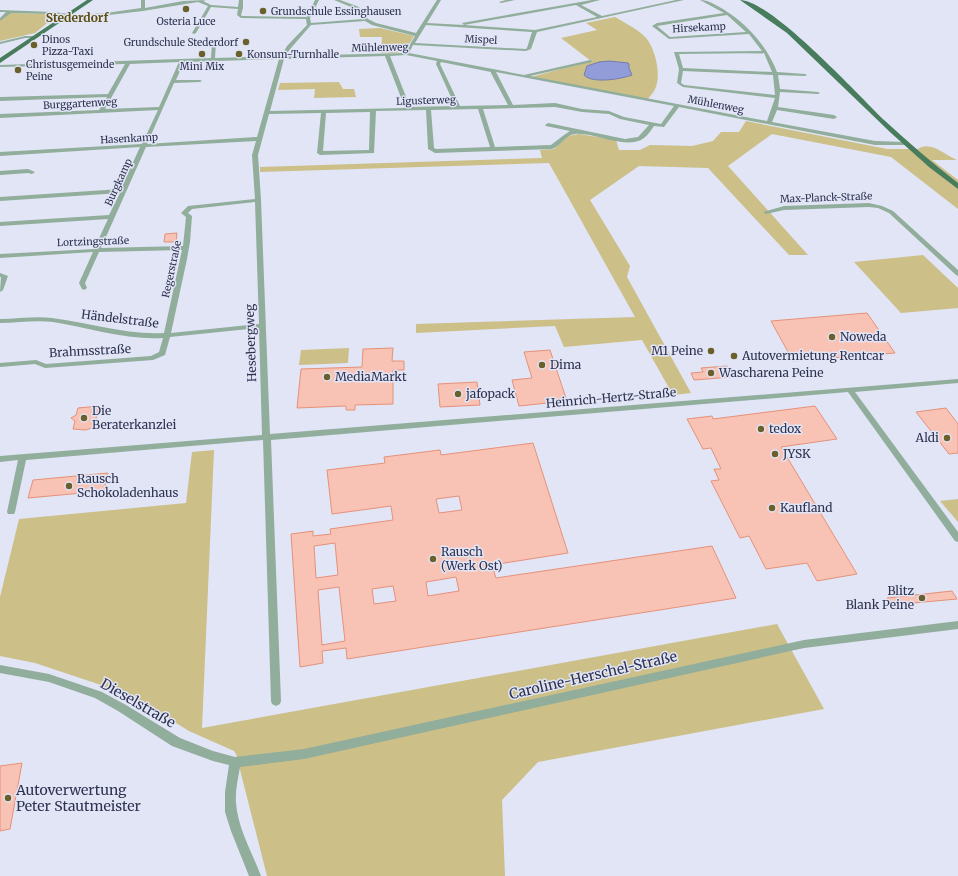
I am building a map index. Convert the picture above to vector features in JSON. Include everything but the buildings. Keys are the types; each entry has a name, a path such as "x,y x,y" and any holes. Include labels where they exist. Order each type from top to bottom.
{"main road":[{"path":"0,61 90,0"},
{"path":"743,0 764,12 789,31 904,144 958,187"}],"street":[{"path":"143,0 143,10"},
{"path":"0,11 108,16 204,0"},
{"path":"241,0 239,15 241,17 309,21 366,20 379,26 418,35"},
{"name":"Hesebergweg","path":"276,702 258,200 255,159 259,139 282,58 309,21 317,0"},
{"path":"336,0 358,8 366,20"},
{"path":"406,54 440,0"},
{"path":"501,2 513,0"},
{"path":"571,0 601,17"},
{"path":"456,26 530,11 551,10 598,0"},
{"path":"424,24 535,31 682,0"},
{"path":"702,0 727,14 750,33 765,52 776,74 778,90 776,108 769,123"},
{"path":"199,1 210,6 241,8"},
{"path":"194,33 210,6"},
{"path":"0,20 10,11"},
{"name":"Hirsekamp","path":"727,14 657,24 654,26 669,38 750,33"},
{"path":"354,20 363,15"},
{"path":"522,30 536,27 542,30"},
{"name":"Mispel","path":"412,44 526,50 529,49 535,31"},
{"path":"0,43 25,37 36,37"},
{"path":"213,60 214,42"},
{"path":"765,52 676,53 681,69 679,83 680,85 777,97"},
{"name":"Mühlenweg","path":"0,66 406,54 875,143 904,144"},
{"path":"388,55 408,109"},
{"path":"438,60 438,64 458,108"},
{"name":"Burgkamp","path":"84,288 82,283 182,61"},
{"name":"Mühlenweg","path":"524,77 590,61"},
{"path":"101,111 128,63"},
{"path":"681,69 805,75"},
{"path":"494,71 493,73 511,104 510,106"},
{"path":"173,82 200,82"},
{"path":"778,90 818,94"},
{"path":"0,99 111,95"},
{"name":"Ligusterweg","path":"266,114 555,105 616,119 622,118 651,126"},
{"path":"548,125 629,140 640,138 651,126 659,130 677,106"},
{"path":"480,107 493,149"},
{"name":"Burggartenweg","path":"0,116 160,108"},
{"path":"776,108 834,117"},
{"path":"428,109 431,149 435,151 552,147 566,134 576,131"},
{"path":"324,112 320,153 372,152 373,110"},
{"name":"Hasenkamp","path":"0,154 259,139"},
{"path":"0,173 32,172"},
{"path":"0,199 123,191"},
{"name":"Regerstraße","path":"167,336 186,248 189,216 184,213 190,208 258,200"},
{"name":"Max-Planck-Straße","path":"766,212 784,208 870,205 880,207 891,212 958,274"},
{"path":"0,224 112,217"},
{"name":"Lortzingstraße","path":"0,256 186,248"},
{"path":"0,275 5,276 0,289"},
{"name":"Händelstraße","path":"0,320 51,320 127,334 167,336 262,326"},
{"name":"Brahmsstraße","path":"0,364 36,362 45,366 153,358 162,353 167,336"},
{"name":"Heinrich-Hertz-Straße","path":"0,459 958,381"},
{"path":"850,390 958,539"},
{"path":"11,512 23,456"},
{"name":"Caroline-Herschel-Straße","path":"236,762 304,754 804,644 958,625"},
{"name":"Dieselstraße","path":"0,669 50,678 98,695 122,708 183,746 236,762"},
{"path":"236,762 232,783 232,810 237,829 255,876"}],"shaded area":[{"path":"10,13 45,14 52,19 35,33 0,41 0,21"},
{"path":"615,17 643,35 655,55 658,77 654,90 648,99 531,77 591,61 561,38 597,30 586,23"},
{"path":"380,28 414,36 408,46 402,51 394,53 381,53 382,37 360,37 359,29"},
{"path":"339,82 343,89 354,89 356,97 314,98 315,89 278,90 280,83"},
{"path":"746,121 887,149 918,149 927,146 938,149 957,160 932,160 958,180 958,209 891,157 772,134 728,166 808,255 789,255 708,168 639,166 590,200 630,266 627,277 691,393 673,395 642,340 564,347 555,326 416,333 416,324 635,317 549,163 260,172 260,167 542,158 540,150 554,149 568,136 579,134 616,140 619,150 640,150 650,145 692,146 713,141 721,132 739,132"},
{"path":"923,255 958,288 958,308 901,313 854,262"},
{"path":"349,348 348,363 299,365 301,350"},
{"path":"214,450 202,728 777,624 824,709 538,762 502,800 505,876 267,876 234,751 189,731 155,710 98,684 35,663 0,656 0,597 19,519 186,503 192,452"},
{"path":"958,499 958,522 940,501"}],"water":[{"path":"609,61 628,63 632,75 615,79 600,80 588,78 584,75 587,66 599,62"}],"place":[{"name":"Osteria Luce","path":"186,9"},
{"name":"Grundschule Essinghausen","path":"263,11"},
{"name":"Grundschule Stederdorf","path":"246,42"},
{"name":"Dinos Pizza-Taxi","path":"34,45"},
{"name":"Mini Mix","path":"202,54"},
{"name":"Konsum-Turnhalle","path":"239,54"},
{"name":"Christusgemeinde Peine","path":"18,70"},
{"name":"Noweda","path":"832,337"},
{"name":"M1 Peine","path":"711,351"},
{"name":"Autovermietung Rentcar","path":"734,356"},
{"name":"Dima","path":"542,365"},
{"name":"Wascharena Peine","path":"711,373"},
{"name":"MediaMarkt","path":"327,377"},
{"name":"jafopack","path":"458,394"},
{"name":"Die Beraterkanzlei","path":"84,418"},
{"name":"tedox","path":"761,429"},
{"name":"Aldi","path":"947,438"},
{"name":"JYSK","path":"775,454"},
{"name":"Rausch Schokoladenhaus","path":"69,486"},
{"name":"Kaufland","path":"772,508"},
{"name":"Rausch (Werk Ost)","path":"433,559"},
{"name":"Blitz Blank Peine","path":"922,598"},
{"name":"Autoverwertung Peter Stautmeister","path":"8,798"}],"district":[{"name":"Stederdorf","path":"77,18"}]}
